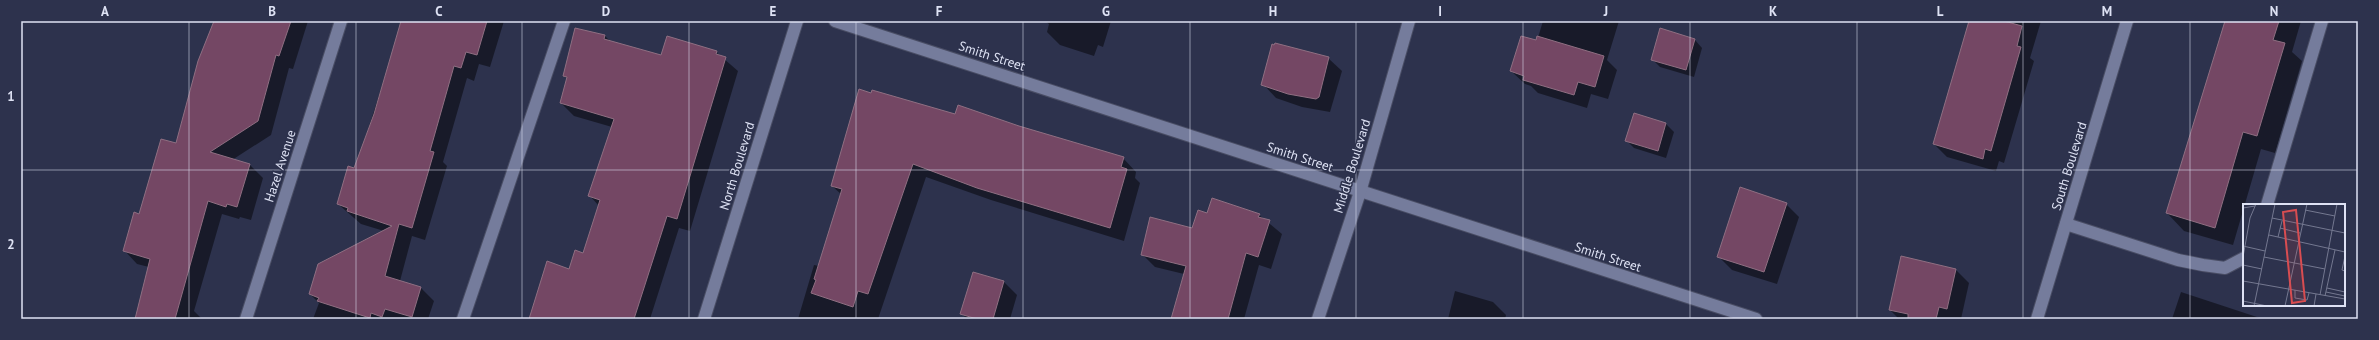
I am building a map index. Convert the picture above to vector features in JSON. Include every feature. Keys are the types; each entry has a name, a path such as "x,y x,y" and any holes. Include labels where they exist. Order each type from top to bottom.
{"street":[{"name":"Hazel Avenue","path":"246,319 341,21"},
{"path":"463,319 564,21"},
{"name":"North Boulevard","path":"704,319 797,21"},
{"name":"Smith Street","path":"836,21 1089,102 1360,192 1756,319"},
{"name":"Middle Boulevard","path":"1318,319 1360,192 1409,21"},
{"name":"South Boulevard","path":"2037,319 2127,21"},
{"path":"2267,204 2322,21"},
{"path":"2066,224 2178,260 2197,264 2226,268 2243,259"}],"building":[{"path":"214,21 291,21 279,56 276,55 258,121 210,152 250,164 237,207 227,204 226,207 208,201 175,319 135,319 150,259 123,251 134,212 139,214 161,139 176,143 198,61"},
{"path":"401,21 487,21 477,55 466,52 461,68 454,66 430,151 434,152 412,228 399,224 385,276 421,287 412,317 385,309 382,317 371,313 370,318 317,301 319,298 309,294 318,264 392,226 347,211 348,208 337,204 348,166 354,168 374,114"},
{"path":"1969,21 2004,21 2022,26 2017,46 2021,47 1991,151 1985,149 1983,159 1933,144"},
{"path":"2225,21 2279,21 2273,40 2285,43 2257,136 2243,132 2215,228 2166,213"},
{"path":"575,28 605,35 604,39 661,55 667,36 717,51 716,54 726,57 677,219 667,216 634,319 529,319 547,261 569,269 575,250 583,253 600,200 588,196 614,119 560,103 567,77 563,76"},
{"path":"1660,28 1695,39 1686,70 1651,60"},
{"path":"1521,36 1536,40 1537,36 1604,56 1595,87 1578,82 1574,95 1523,80 1524,76 1510,71"},
{"path":"1275,43 1329,57 1319,97 1316,99 1288,94 1261,85 1272,44 1274,45"},
{"path":"859,89 871,93 872,90 955,114 958,105 1019,126 1124,157 1121,167 1127,169 1110,228 977,188 913,164 868,294 858,291 853,307 811,293 842,189 831,186"},
{"path":"1634,113 1666,123 1658,151 1625,141"},
{"path":"1740,187 1787,203 1764,272 1717,257"},
{"path":"1212,198 1260,214 1258,217 1270,220 1258,257 1246,253 1228,319 1171,319 1186,266 1141,255 1150,217 1192,228 1198,210 1207,213"},
{"path":"1901,256 1956,269 1947,309 1939,307 1936,319 1908,319 1908,314 1889,310"},
{"path":"973,272 1004,281 993,319 977,319 960,314"}]}
